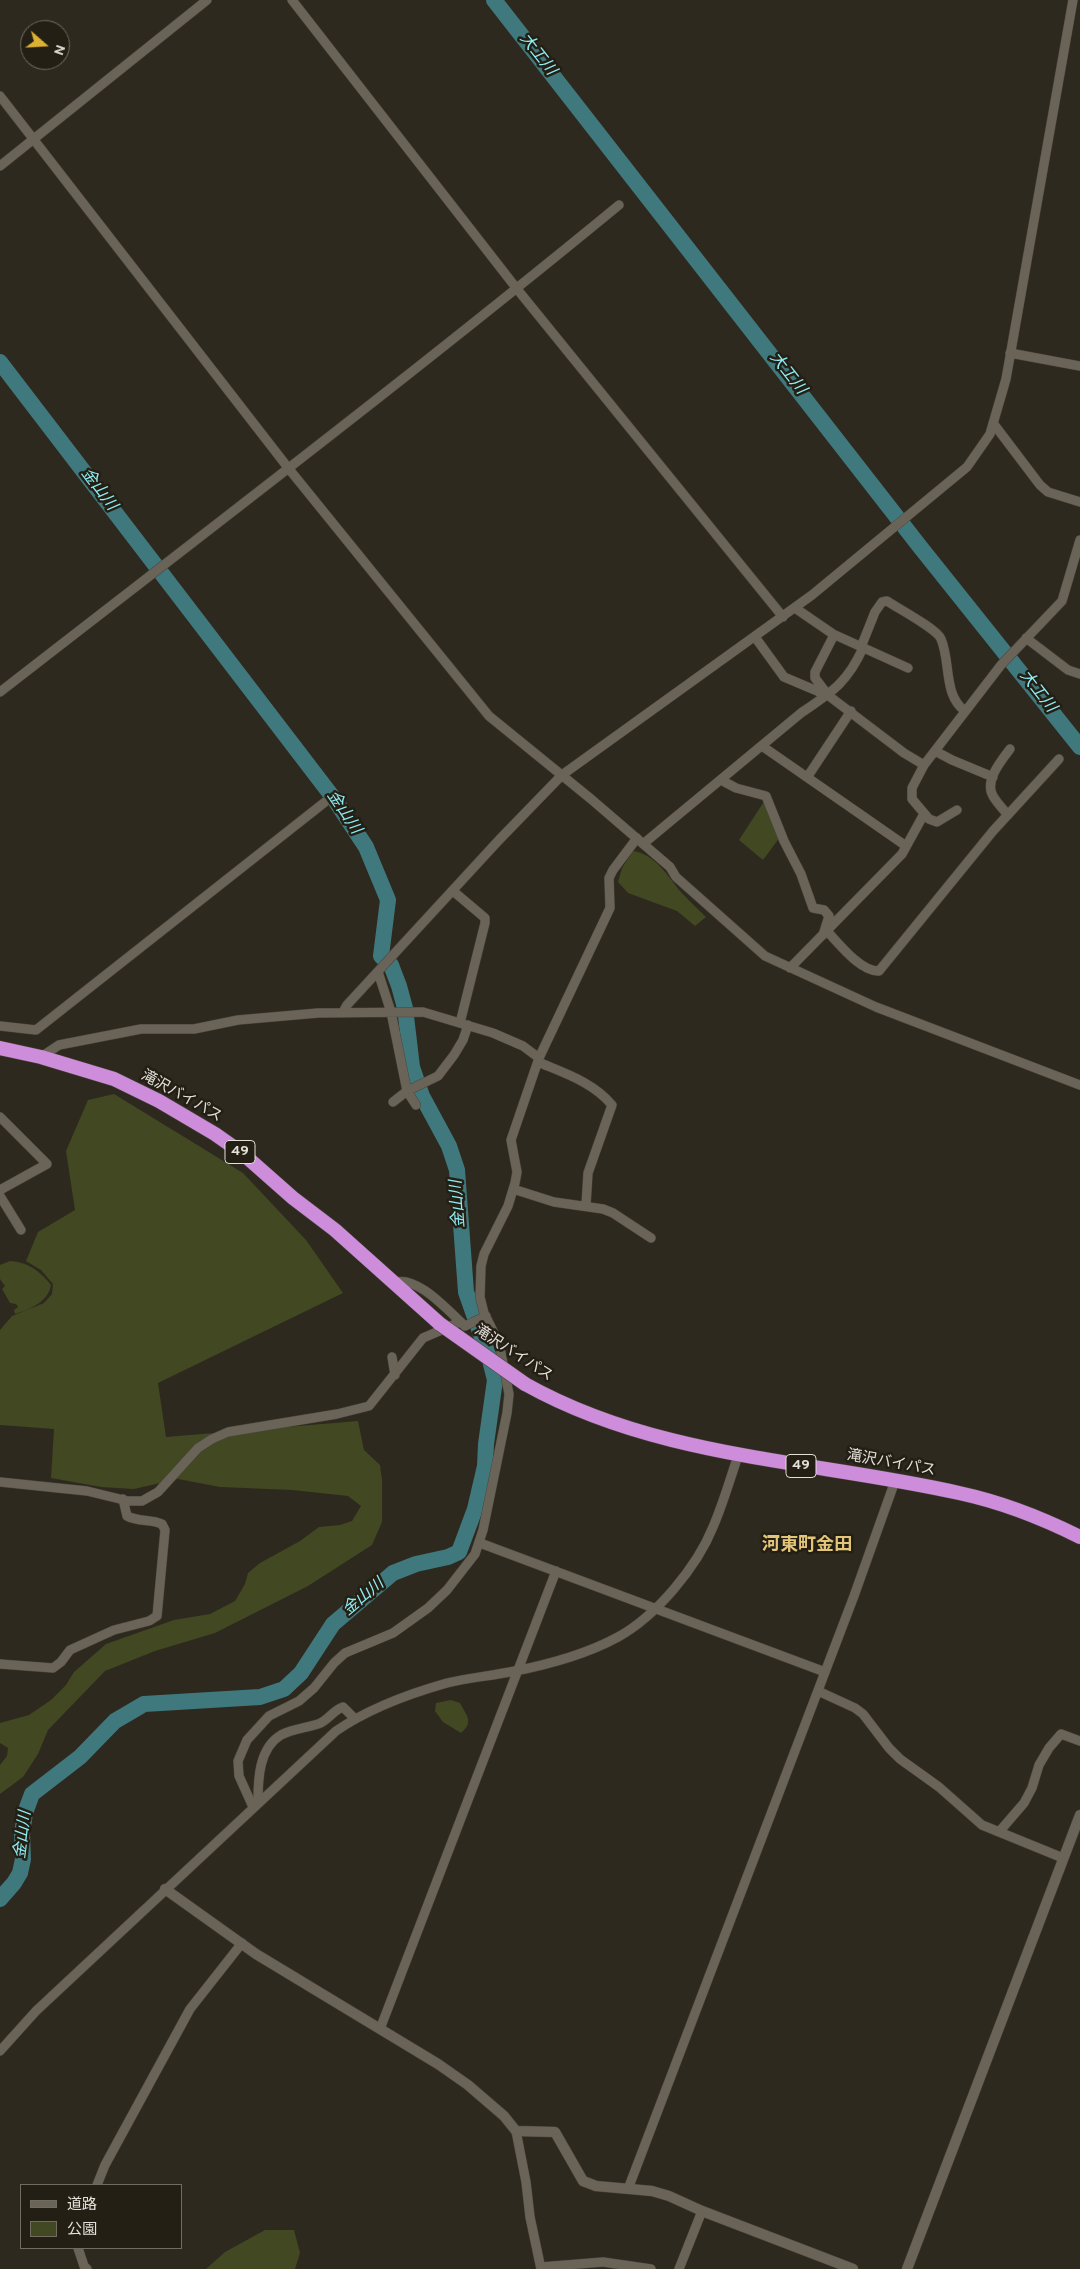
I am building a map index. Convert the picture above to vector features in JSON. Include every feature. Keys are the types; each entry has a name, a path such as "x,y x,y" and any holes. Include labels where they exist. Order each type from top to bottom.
{"highway":[{"name":"滝沢バイパス","path":"0,1048 41,1057 114,1079 159,1101 214,1134 242,1153 293,1198 336,1230 440,1324 525,1384 562,1404 612,1424 672,1441 738,1456 960,1493 1035,1516 1080,1536"}],"street":[{"path":"0,166 207,0"},
{"path":"292,0 517,289 783,617"},
{"path":"343,1012 347,1005 562,775 795,608 967,467 990,434 1006,378 1073,0"},
{"path":"0,96 289,469 489,716 640,841 739,935 765,956 876,1007 1080,1085"},
{"path":"0,692 289,469 517,289 619,205"},
{"path":"1010,353 1080,366"},
{"path":"993,423 1040,485 1048,492 1080,502"},
{"path":"957,810 937,822 929,819 924,814 911,794 924,765 1000,665 1062,601 1080,540"},
{"path":"255,1804 239,1776 238,1762 240,1751 247,1740 269,1716 299,1701 307,1694 334,1663 345,1654 393,1632 428,1608 447,1590 465,1568 480,1542 507,1413 509,1394 499,1343 486,1316 480,1297 481,1266 484,1254 502,1220 513,1189 517,1172 511,1140 539,1060 610,908 608,888 613,870 640,841 720,780 801,713 829,696 855,665 875,612 882,602 887,601 934,630 941,639 954,699 965,711"},
{"path":"795,608 834,634 908,668"},
{"path":"829,696 815,678 814,672 834,634"},
{"path":"755,637 784,677 829,696 851,711 904,754 924,765"},
{"path":"1026,638 1068,670 1080,674"},
{"path":"808,776 851,711"},
{"path":"762,746 808,776 906,846"},
{"path":"1008,815 992,795 990,788 997,767 1010,749"},
{"path":"935,751 993,777"},
{"path":"825,933 862,965 879,971 1008,815 1059,759"},
{"path":"720,780 736,788 766,796 784,841 801,874 812,908 824,910 828,916 825,933"},
{"path":"0,1026 36,1030 325,802"},
{"path":"790,968 902,854 924,814"},
{"path":"393,1102 407,1091 438,1076 459,1048 486,923 485,918 453,891"},
{"path":"378,972 391,1012 407,1091 416,1105"},
{"path":"41,1057 59,1045 141,1029 194,1029 238,1020 343,1012 423,1012 510,1040 539,1060 584,1082 603,1095 612,1105 588,1173 586,1205"},
{"path":"0,1057 17,1051"},
{"path":"0,1117 47,1164 0,1190"},
{"path":"513,1189 554,1202 586,1205 613,1213 651,1238"},
{"path":"0,1196 21,1230"},
{"path":"393,1283 399,1281 420,1286 465,1326 486,1316"},
{"path":"0,1482 87,1491 136,1501 153,1496 186,1459 212,1439 228,1432 364,1407 374,1401 423,1338 460,1322"},
{"path":"392,1357 395,1375"},
{"path":"0,2051 36,2011 165,1888 336,1731 354,1718 376,1708 447,1683 565,1659 619,1636 655,1609 686,1576 713,1529 738,1456"},
{"path":"628,2189 818,1691 895,1481"},
{"path":"0,1664 53,1668 61,1662 70,1650 114,1630 149,1622 156,1616 165,1530 162,1524 158,1522 143,1521 127,1516 122,1499"},
{"path":"480,1542 825,1672"},
{"path":"380,2029 556,1571"},
{"path":"818,1691 855,1708 874,1726 889,1748 900,1759 939,1787 974,1819 999,1832 1064,1858"},
{"path":"255,1804 262,1761 274,1740 282,1735 324,1722 338,1708 343,1707 354,1718"},
{"path":"999,1832 1024,1803 1048,1748 1061,1734 1080,1740"},
{"path":"906,2269 1080,1815"},
{"path":"165,1888 242,1944 438,2064 468,2085 504,2116 516,2131 530,2217 541,2268 603,2262 651,2269"},
{"path":"97,2184 105,2165 190,2008 242,1944"},
{"path":"516,2131 555,2132 583,2181 596,2186 669,2196 702,2211 854,2269"},
{"path":"679,2269 702,2211"},
{"path":"78,2249 84,2266 87,2269"}],"green space":[{"path":"765,800 780,837 763,860 739,840"},
{"path":"633,851 648,856 654,861 706,917 695,926 677,911 628,893 618,882 622,868"},
{"path":"114,1094 243,1173 306,1240 343,1293 158,1383 166,1437 358,1421 364,1450 380,1465 382,1522 372,1545 308,1586 215,1633 155,1651 105,1671 48,1730 38,1754 23,1777 0,1794 0,1765 7,1756 8,1748 0,1743 0,1723 29,1715 51,1700 66,1685 74,1672 106,1644 174,1620 210,1614 235,1601 245,1584 248,1573 260,1563 300,1541 319,1527 340,1525 352,1521 361,1506 348,1496 292,1490 220,1487 178,1479 134,1489 101,1487 51,1478 54,1429 0,1425 0,1330 12,1316 44,1303 52,1294 53,1284 41,1270 26,1261 38,1232 75,1210 66,1151 88,1100"},
{"path":"10,1261 22,1263 33,1268 51,1285 43,1300 27,1310 15,1314 14,1310 18,1307 16,1304 10,1303 2,1289 5,1286 0,1279 0,1265"},
{"path":"451,1700 460,1703 467,1715 467,1726 461,1733 443,1722 435,1711 436,1703"},
{"path":"265,2230 294,2230 300,2253 295,2269 206,2269 225,2252"}],"waterway":[{"name":"大工川","path":"494,0 921,548 1080,747"},
{"name":"金山川","path":"0,362 335,800 366,847 388,900 381,956 391,965 399,986 405,1008 412,1067 422,1096 449,1146 457,1170 466,1292 490,1360 495,1380 486,1444 485,1466 475,1509 459,1552 448,1557 416,1564 393,1573 333,1624 301,1673 284,1689 260,1697 144,1704 115,1721 80,1757 32,1794 25,1813 22,1834 23,1859 20,1873 0,1899"}],"district":[{"name":"河東町金田","path":"807,1546"}]}
